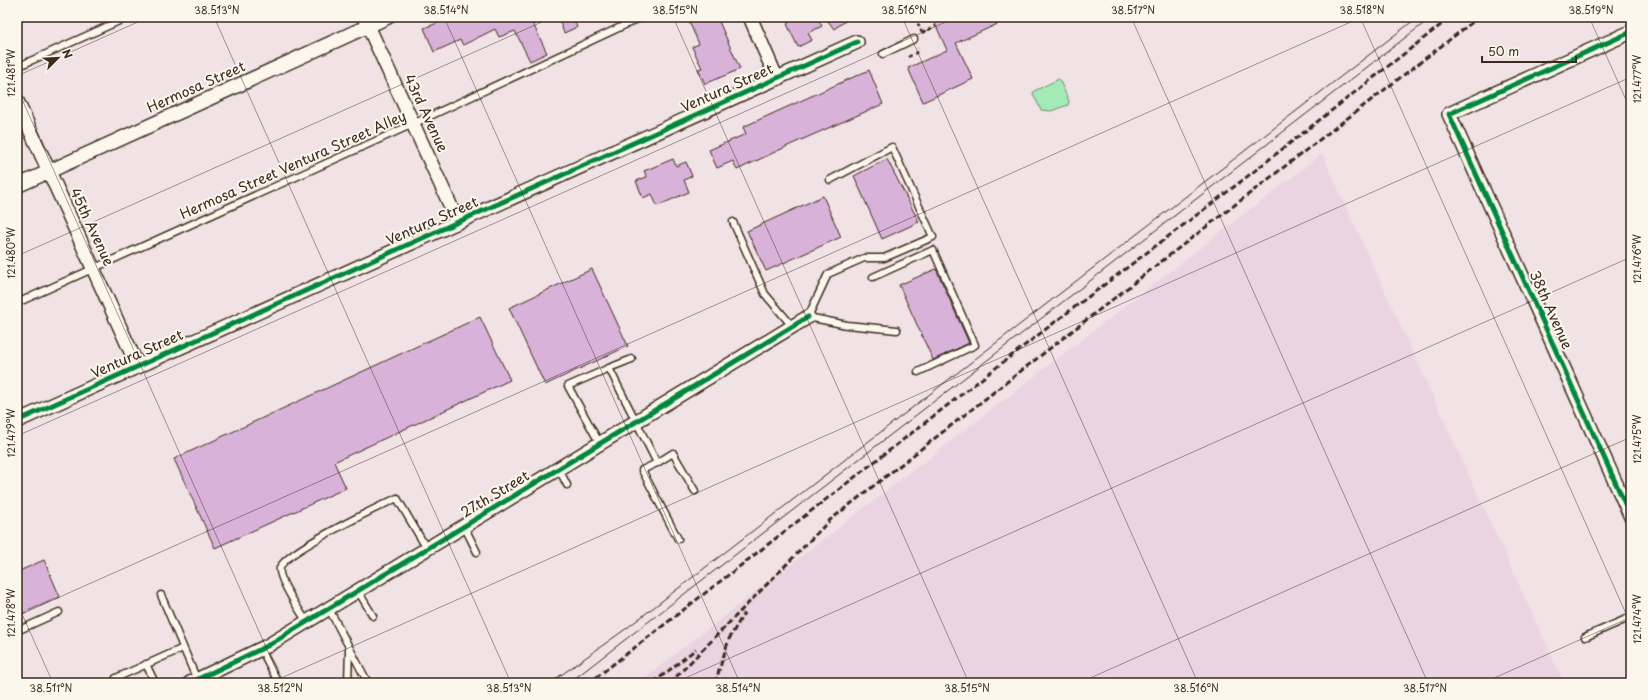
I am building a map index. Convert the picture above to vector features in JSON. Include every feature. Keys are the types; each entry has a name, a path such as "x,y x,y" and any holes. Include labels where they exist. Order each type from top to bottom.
{"street":[{"name":"Hermosa Street","path":"17,186 366,22 388,17"},
{"path":"750,17 777,78"},
{"name":"43rd Avenue","path":"366,22 458,222"},
{"name":"38th Avenue","path":"1631,32 1449,114 1631,516"},
{"name":"Ventura Street","path":"17,421 857,42"},
{"name":"45th Avenue","path":"17,101 138,367"},
{"name":"27th Street","path":"193,682 261,649 329,609 808,317"}],"lane":[{"path":"17,67 128,17"},
{"name":"Hermosa Street Ventura Street Alley","path":"17,303 413,124 642,17"},
{"path":"883,54 914,39"},
{"path":"830,180 892,147 933,237 884,258 864,258 828,274 808,317 847,325 897,330"},
{"path":"733,222 765,294 793,327"},
{"path":"873,277 933,250 975,345 918,372"},
{"path":"600,444 568,386 632,359"},
{"path":"609,368 657,463"},
{"path":"678,540 642,470 673,453 695,490"},
{"path":"559,468 567,485"},
{"path":"307,622 290,594 279,569 283,562 307,546 397,498 427,549"},
{"path":"464,526 477,552"},
{"path":"358,591 373,616"},
{"path":"161,596 183,648 193,682"},
{"path":"329,609 368,683"},
{"path":"17,631 59,612"},
{"path":"1585,637 1631,617"},
{"path":"348,683 349,647"},
{"path":"118,683 116,678 183,648"},
{"path":"261,649 278,682"},
{"path":"146,664 155,683"}],"path":[{"path":"922,33 936,26"}],"shaded area":[{"path":"1322,154 1564,683 638,683 692,641"}],"green space":[{"path":"1059,79 1069,101 1068,105 1051,111 1041,110 1033,94 1034,91"}],"building":[{"path":"453,17 549,17 533,24 547,53 530,61 515,31 499,37 495,29 463,45 460,40 434,52 424,28"},
{"path":"558,17 573,17 577,27 564,33"},
{"path":"687,17 717,17 740,69 705,84 698,69 702,68 692,47 699,44"},
{"path":"786,17 817,17 822,26 808,33 812,40 798,47 787,24 789,23"},
{"path":"825,17 851,17 834,29"},
{"path":"932,17 1013,17 956,43 973,79 923,102 908,68 947,50"},
{"path":"869,70 883,104 737,170 733,161 717,168 709,150 746,134 743,127"},
{"path":"673,159 676,166 686,162 692,176 684,180 689,192 657,206 652,194 643,198 636,181 647,177 644,171"},
{"path":"887,159 919,222 882,239 854,176"},
{"path":"823,196 841,237 766,271 747,231"},
{"path":"592,269 628,346 545,385 509,308"},
{"path":"936,269 969,343 933,360 899,285"},
{"path":"480,317 510,380 334,462 346,488 215,548 174,459"},
{"path":"44,560 60,597 17,616 17,572"}],"tram line":[{"path":"550,683 627,628 1418,17"},
{"path":"569,683 1432,17"}],"railway":[{"path":"589,683 1055,322 1239,183 1451,17"},
{"path":"670,683 830,520 1158,264 1479,17"},
{"path":"715,683 729,639 744,613"},
{"path":"653,683 696,649"}],"cycle path":[{"path":"1631,32 1449,114 1631,517"},
{"path":"17,421 857,42"},
{"path":"190,683 267,646 808,317"}]}
